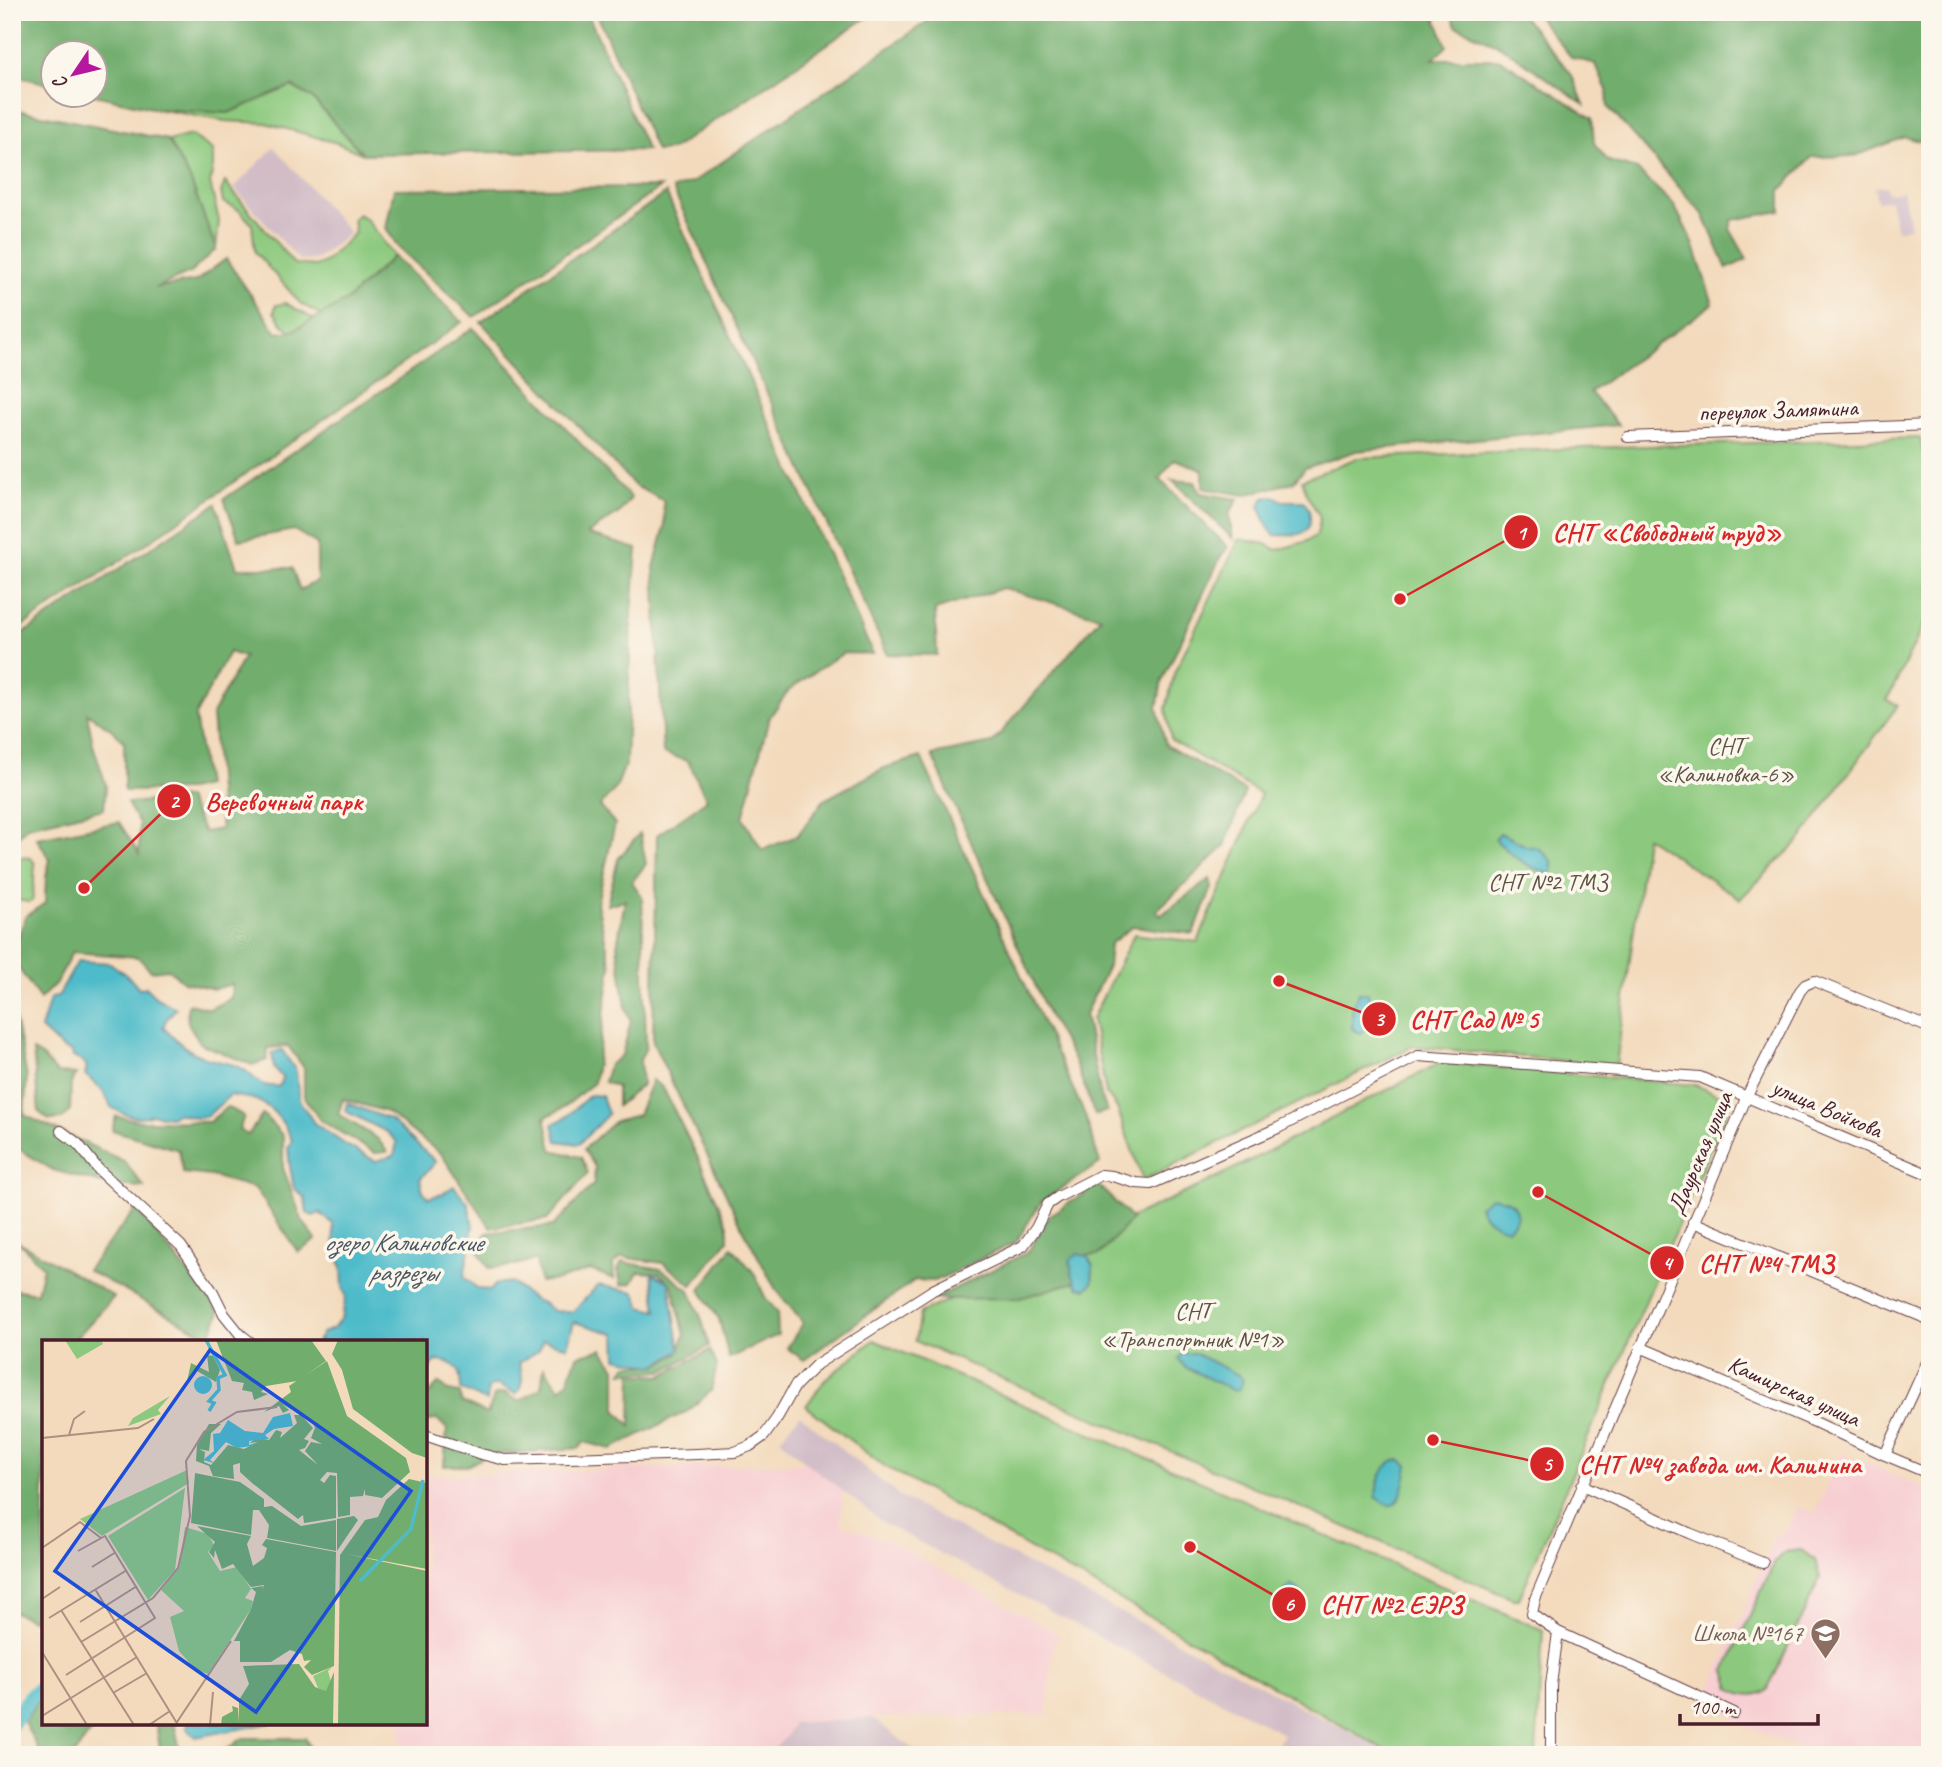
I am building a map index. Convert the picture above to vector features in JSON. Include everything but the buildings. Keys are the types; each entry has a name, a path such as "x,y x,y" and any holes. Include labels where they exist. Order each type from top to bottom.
{"street":[{"name":"переулок Замятина","path":"1628,437 1930,425"},
{"name":"Даурская улица","path":"1558,1632 1532,1614 1535,1599 1746,1096 1800,992 1805,985 1814,981 1930,1028"},
{"name":"улица Войкова","path":"427,1436 505,1460 736,1452 764,1436 795,1386 817,1364 933,1290 1023,1246 1048,1204 1058,1197 1101,1175 1151,1184 1278,1129 1418,1056 1700,1077 1930,1175"},
{"path":"61,1131 78,1144 99,1169 181,1246 213,1292 224,1314 248,1340"},
{"path":"1693,1222 1930,1320"},
{"name":"Каширская улица","path":"1640,1347 1930,1474"},
{"path":"1885,1455 1930,1356"},
{"path":"1582,1485 1763,1563"},
{"path":"1551,1755 1551,1685 1558,1632 1734,1713"}],"shaded area":[{"path":"274,147 350,233 316,259 299,260 234,188"},
{"path":"1885,186 1887,193 1903,191 1910,227 1897,230 1890,200 1877,201 1874,187"},
{"path":"800,1415 902,1498 1393,1755 1273,1755 1283,1734 885,1524 780,1439"},
{"name":"Школа №167","path":"1841,1452 1930,1490 1930,1755 1818,1755 1747,1727 1707,1697 1775,1536 1787,1529 1797,1507 1815,1513"},
{"path":"807,1463 843,1490 840,1524 889,1541 1060,1635 1053,1645 1047,1714 872,1718 793,1723 785,1738 766,1755 401,1755 400,1725 427,1725 427,1476"},
{"path":"872,1718 921,1755 766,1755 785,1738 793,1723"}],"green space":[{"path":"12,12 587,12 647,150 363,154 311,97 292,86 228,113 156,109 108,98 108,38 38,38 38,82 12,75"},
{"path":"596,12 875,12 671,150 656,151"},
{"path":"941,12 1433,12 1447,46 1433,59 1500,59 1592,118 1594,143 1608,161 1636,169 1674,205 1693,243 1713,304 1590,392 1618,425 1356,451 1305,468 1293,482 1245,495 1203,488 1203,470 1175,459 1159,479 1228,547 1221,556 1162,681 1157,708 1166,745 1245,791 1225,846 1156,911 1161,915 1210,879 1212,888 1193,934 1133,926 1110,944 1108,966 1085,1014 1101,1096 1107,1111 1095,1115 1074,1060 1049,1016 932,755 992,743 1101,617 1003,588 935,610 937,655 887,654 673,189 693,182"},
{"path":"1450,12 1519,12 1571,73 1584,104 1499,45 1456,26"},
{"path":"1534,12 1930,12 1930,144 1905,137 1855,156 1812,157 1781,190 1781,211 1732,220 1730,229 1747,259 1727,269 1703,214 1608,107 1607,90 1595,64 1571,57"},
{"path":"291,86 311,97 363,154 337,143 266,123 225,121 156,109 228,113"},
{"path":"12,109 168,140 190,179 216,249 190,273 155,288 196,281 226,259 277,333 292,331 346,301 394,256 462,322 144,545 12,633"},
{"path":"191,135 213,150 210,183 219,221 216,249 190,179 168,141"},
{"path":"225,182 294,264 315,266 325,262 355,233 353,219 359,214 368,221 394,256 346,301 321,315 301,304 255,252 252,224 239,210 223,202 221,192"},
{"path":"661,187 474,317 398,247 386,228 394,189"},
{"path":"666,193 873,654 844,653 789,690 769,718 743,818 762,850 797,836 824,800 884,768 921,757 1085,1115 1100,1163 1041,1202 1016,1242 935,1281 915,1280 804,1360 787,1348 803,1323 775,1288 742,1227 653,1043 657,835 707,800 688,761 663,753 654,567 665,526 663,500 635,486 481,322"},
{"path":"285,303 314,319 292,331 283,325 274,312 276,305"},
{"path":"473,328 631,498 619,513 587,534 637,549 631,624 626,763 616,788 600,806 615,824 597,903 611,966 594,1083 565,1106 545,1117 552,1150 581,1157 588,1173 548,1219 491,1228 441,1154 387,1112 343,1099 338,1114 378,1139 387,1152 375,1153 320,1120 304,1097 304,1068 288,1046 268,1048 267,1060 252,1065 201,1044 188,1023 189,1004 210,1009 231,998 232,984 214,989 184,982 168,969 151,971 138,957 72,952 57,982 40,999 12,959 26,916 45,903 50,860 37,838 119,822 139,854 139,824 127,803 187,798 204,832 221,829 212,714 244,657 229,652 195,716 206,786 188,790 124,791 124,742 87,713 93,745 106,785 104,809 27,826 12,844 12,641 216,504 237,568 292,568 300,590 317,581 317,544 294,530 239,540 224,499"},
{"path":"1920,438 1930,476 1930,612 1887,700 1898,705 1800,840 1740,899 1646,837 1616,1066 1413,1046 1143,1180 1117,1108 1106,1093 1092,1019 1134,934 1198,942 1261,794 1171,740 1166,709 1175,671 1239,539 1266,544 1277,550 1305,542 1317,535 1320,517 1302,480 1357,458"},
{"path":"1172,480 1195,482 1200,493 1238,499 1229,515 1233,539"},
{"path":"640,833 646,864 632,882 642,896 646,1047 640,1060 642,1085 617,1106 617,1087 604,1082 609,1065 622,1055 631,1021 626,1008 617,946 625,900 607,905 618,859"},
{"path":"15,858 31,858 35,864 33,897 32,901 28,902 17,900 13,893 14,862"},
{"path":"12,1004 27,1077 24,1115 124,1161 144,1187 109,1185 53,1170 12,1145"},
{"path":"33,1051 42,1056 57,1073 76,1074 71,1083 70,1111 62,1119 49,1120 39,1112"},
{"name":"СНТ «Транспортник №1»","path":"1438,1062 1696,1085 1731,1101 1519,1599 1513,1599 915,1341 920,1313 1200,1186"},
{"path":"652,1080 663,1088 728,1225 728,1240 692,1285 663,1263 621,1257 613,1265 614,1279 590,1270 558,1280 540,1282 536,1260 489,1268 476,1247 487,1233 553,1226 594,1184 595,1167 584,1149 615,1121 638,1115"},
{"path":"227,1107 244,1116 239,1130 248,1135 263,1114 283,1136 283,1168 302,1220 316,1240 298,1252 255,1188 211,1176 183,1173 179,1150 112,1130 116,1116 140,1121 209,1122"},
{"path":"1098,1185 1132,1219 1099,1255 1077,1256 1075,1282 1020,1298 934,1299 1028,1252 1050,1215"},
{"path":"136,1209 220,1312 209,1337 87,1270"},
{"path":"19,1242 114,1297 74,1340 42,1340 42,1606 32,1620 12,1611 12,1289 37,1293 43,1267"},
{"path":"732,1247 754,1273 765,1297 777,1312 778,1335 729,1358 719,1319 700,1290"},
{"path":"622,1262 661,1269 690,1291 709,1346 663,1371 622,1372 627,1365 657,1365 677,1354 685,1335 672,1285 659,1273 638,1272 632,1283 621,1285 618,1270"},
{"path":"874,1340 1543,1630 1536,1755 1394,1755 881,1464 806,1406 825,1380"},
{"path":"602,1349 616,1369 616,1410 631,1426 632,1374 661,1376 710,1350 717,1365 711,1391 688,1411 611,1449 584,1442 580,1448 487,1455 467,1466 444,1466 447,1429 437,1419 427,1422 427,1394 439,1383 448,1391 460,1393 461,1402 487,1414 495,1395 504,1393 519,1401 541,1388 544,1367 560,1389 568,1381 577,1356"},
{"path":"1801,1550 1815,1560 1820,1578 1767,1691 1753,1695 1740,1693 1731,1688 1725,1671 1774,1563 1785,1552"},
{"path":"42,1697 42,1725 96,1725 74,1755 41,1755 24,1722"},
{"path":"156,1725 174,1725 181,1754 226,1750 243,1738 305,1738 314,1755 161,1755"}],"water":[{"path":"1274,496 1283,501 1303,501 1310,512 1310,524 1304,532 1274,535 1259,506 1264,498"},
{"path":"1500,833 1526,846 1539,848 1552,861 1552,874 1536,869 1514,856 1495,839"},
{"name":"озеро Калиновские разрезы","path":"78,961 110,963 129,977 139,989 146,987 155,997 176,1008 163,1027 197,1055 241,1068 261,1084 280,1086 282,1077 274,1068 272,1053 282,1050 296,1071 299,1100 314,1123 375,1161 394,1156 397,1142 387,1132 345,1111 347,1103 391,1120 436,1162 420,1179 422,1189 428,1198 442,1194 454,1186 468,1203 473,1226 464,1277 477,1288 490,1291 496,1284 511,1282 553,1311 573,1312 598,1285 635,1292 641,1307 657,1311 652,1273 669,1282 680,1350 654,1366 617,1358 616,1334 574,1322 567,1347 543,1340 539,1350 519,1363 522,1383 516,1394 496,1384 488,1388 487,1401 461,1390 459,1372 449,1363 436,1361 427,1374 427,1340 318,1340 322,1333 333,1329 342,1317 346,1297 342,1267 335,1253 333,1224 320,1213 313,1216 307,1213 305,1198 294,1188 288,1148 292,1140 277,1115 253,1099 230,1095 207,1116 196,1118 181,1114 170,1117 151,1114 136,1117 111,1107 101,1089 85,1075 87,1067 84,1062 73,1057 72,1052 63,1049 41,1029 50,999 59,995"},
{"path":"1359,993 1368,993 1370,1002 1366,1012 1366,1029 1361,1033 1352,1029 1352,1007"},
{"path":"590,1095 602,1096 608,1114 579,1144 557,1141 553,1124 565,1118"},
{"path":"1491,1197 1508,1201 1515,1207 1516,1219 1508,1229 1490,1221 1481,1211 1479,1206"},
{"path":"1078,1254 1087,1256 1093,1266 1092,1283 1086,1289 1078,1287 1072,1274 1070,1260"},
{"path":"1194,1353 1238,1375 1243,1380 1240,1388 1234,1391 1185,1367 1178,1359 1182,1354"},
{"path":"1400,1460 1408,1465 1405,1481 1398,1500 1389,1505 1376,1497 1377,1486 1388,1465 1392,1461"},
{"path":"1291,1585 1299,1590 1302,1596 1292,1620 1283,1622 1274,1619 1279,1600"},
{"path":"187,1725 260,1725 196,1737 187,1729"}],"waterway":[{"path":"12,1723 31,1696 42,1688"}],"place":[{"name":"СНТ «Свободный труд»","path":"1400,599"},
{"name":"Веревочный парк","path":"84,888"},
{"name":"СНТ Сад № 5","path":"1279,981"},
{"name":"СНТ №4 ТМЗ","path":"1538,1192"},
{"name":"СНТ №4 завода им. Калинина","path":"1433,1440"},
{"name":"СНТ №2 ЕЭРЗ","path":"1190,1547"},
{"name":"Школа №167","path":"1826,1660"}],"park label":[{"name":"СНТ «Калиновка-6»","path":"1726,760"},
{"name":"СНТ №2 ТМЗ","path":"1548,882"}]}
